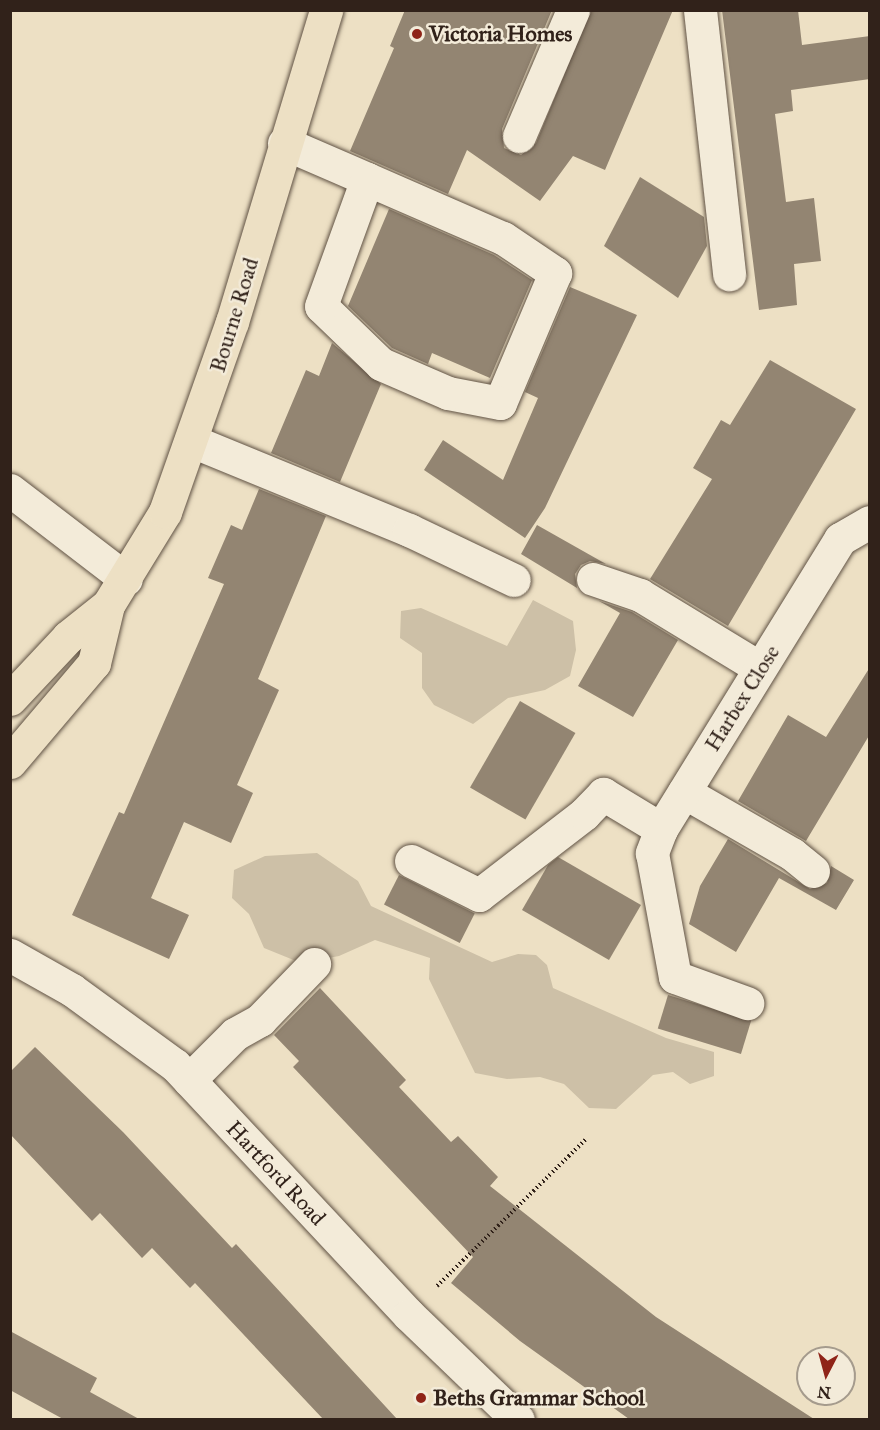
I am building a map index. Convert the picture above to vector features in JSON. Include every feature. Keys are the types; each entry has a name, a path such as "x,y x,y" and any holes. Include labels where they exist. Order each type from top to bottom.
{"main road":[{"name":"Bourne Road","path":"10,762 94,663 117,592 165,512 192,441 232,322 284,143 326,10"},
{"name":"Bourne Road","path":"10,699 68,636 117,592"}],"street":[{"path":"519,136 573,10"},
{"path":"700,10 729,274"},
{"path":"284,143 367,178 503,238 555,273 500,403 448,393 381,364 321,306 367,178"},
{"path":"192,441 409,530 514,580"},
{"path":"10,490 117,592"},
{"name":"Harbex Close","path":"747,1003 675,977 652,853 661,829 840,539 870,522"},
{"path":"593,579 640,595 760,668"},
{"path":"684,792 792,854 813,871"},
{"path":"411,861 478,895 584,814 603,794 661,829"},
{"name":"Hartford Road","path":"10,955 72,990 176,1065 409,1314 518,1419"},
{"path":"189,1080 235,1034 260,1020 314,964"}],"path":[{"path":"409,1314 586,1139"}],"shaded area":[{"path":"533,600 573,621 576,650 570,676 545,690 508,698 473,724 434,705 422,688 422,653 400,638 401,611 421,608 507,646"},
{"path":"317,853 358,881 371,906 492,962 518,954 536,955 547,965 553,988 666,1038 714,1052 714,1076 690,1084 673,1072 653,1075 616,1109 589,1108 564,1084 540,1077 507,1079 475,1073 429,979 430,958 375,940 339,956 301,963 264,948 249,914 232,898 234,870 265,856"}],"building":[{"path":"405,10 552,10 502,129 504,148 521,155 536,143 591,10 673,10 605,170 573,156 540,201 467,150 448,194 350,151 394,48 390,46"},
{"path":"722,10 798,10 802,45 870,36 870,79 791,90 793,111 775,114 786,202 814,198 821,261 794,264 797,305 759,310"},
{"path":"640,177 704,217 707,246 678,298 604,246"},
{"path":"389,209 494,255 532,280 490,378 432,353 428,364 392,348 348,306"},
{"path":"570,287 637,315 545,508 525,538 424,470 443,440 503,480 538,398 525,392"},
{"path":"332,343 381,384 340,482 271,453 306,370 319,376"},
{"path":"770,360 856,409 728,626 650,579 712,479 693,468 721,420 730,425"},
{"path":"259,489 326,516 258,679 279,690 237,785 253,793 231,843 184,822 151,898 189,915 169,959 72,915 119,812 124,814 224,584 208,578 231,525 242,530"},
{"path":"537,525 606,564 590,561 581,565 575,574 577,588 521,554"},
{"path":"599,601 632,612 678,640 633,717 578,686 620,613"},
{"path":"870,667 870,734 806,841 738,801 788,715 826,737"},
{"path":"520,701 575,733 525,820 470,788"},
{"path":"728,839 810,889 827,883 831,866 854,880 836,910 779,878 736,952 689,924 700,886"},
{"path":"558,857 641,905 609,960 522,910 548,865"},
{"path":"399,875 475,914 460,943 384,904"},
{"path":"320,988 406,1080 399,1087 451,1142 458,1136 498,1177 490,1186 656,1317 814,1419 629,1419 520,1341 451,1283 473,1257 293,1067 299,1061 274,1035"},
{"path":"668,995 751,1020 741,1054 658,1028"},
{"path":"35,1047 123,1132 232,1248 236,1244 397,1419 323,1419 195,1283 190,1288 152,1248 142,1258 100,1213 92,1221 10,1134 10,1072"},
{"path":"10,1331 97,1378 90,1392 139,1419 63,1419 10,1390"}],"place":[{"name":"Victoria Homes","path":"417,34"},
{"name":"Beths Grammar School","path":"421,1398"}]}
